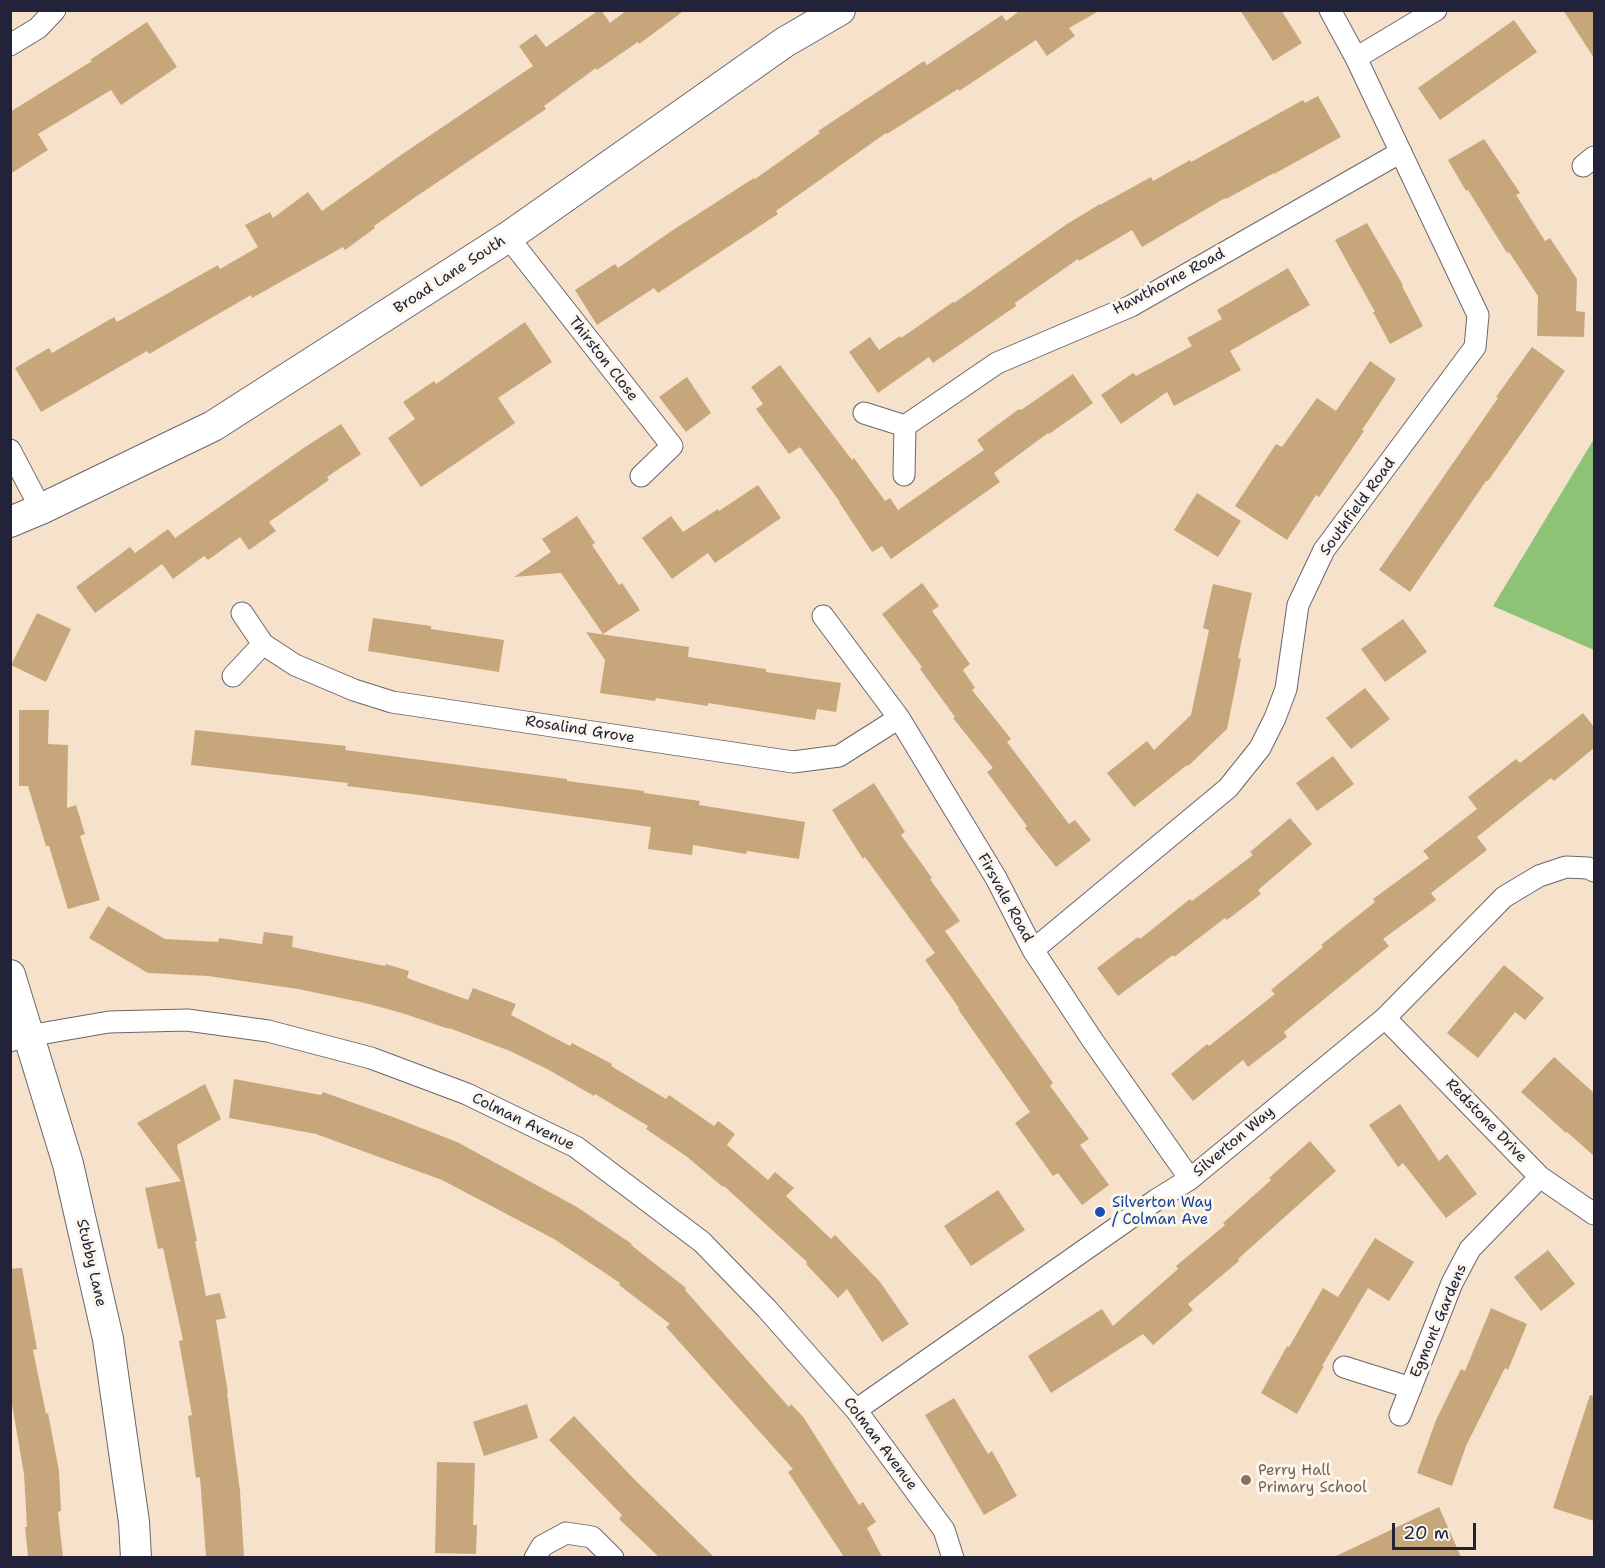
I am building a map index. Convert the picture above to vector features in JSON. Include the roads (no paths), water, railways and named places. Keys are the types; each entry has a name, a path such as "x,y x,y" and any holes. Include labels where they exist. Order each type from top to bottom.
{"street":[{"path":"10,45 38,28 55,10"},
{"name":"Broad Lane South","path":"10,522 213,426 508,237 785,42 840,10"},
{"name":"Southfield Road","path":"1033,950 1228,788 1260,748 1286,689 1298,605 1324,550 1475,347 1478,315 1356,58 1330,10"},
{"path":"1356,58 1436,10"},
{"name":"Hawthorne Road","path":"905,426 998,363 1131,306 1401,152"},
{"name":"Thirston Close","path":"508,237 672,446 641,476"},
{"path":"864,413 905,426 904,475"},
{"path":"10,450 41,509"},
{"name":"Rosalind Grove","path":"242,613 263,644 295,666 354,690 392,702 793,762 839,756 899,718"},
{"name":"Firsvale Road","path":"823,616 899,718 996,878 1033,950 1093,1041 1190,1179"},
{"path":"233,676 263,644"},
{"name":"Silverton Way","path":"856,1410 1156,1200 1190,1179 1385,1018 1504,897 1539,876 1566,867 1588,868 1594,871"},
{"name":"Stubby Lane","path":"10,975 19,1038 68,1164 108,1338 134,1522 136,1557"},
{"name":"Redstone Drive","path":"1385,1018 1540,1177 1594,1214"},
{"name":"Colman Avenue","path":"19,1038 109,1022 187,1020 268,1031 371,1058 467,1094 576,1147 702,1242 767,1309 856,1410 944,1530 953,1557"},
{"name":"Egmont Gardens","path":"1400,1415 1452,1283 1470,1249 1540,1177"},
{"name":"Egmont Gardens","path":"1344,1367 1411,1388"},
{"path":"535,1557 542,1546 566,1533 592,1537 613,1557"}],"place":[{"name":"Silverton Way / Colman Ave","path":"1100,1212"},
{"name":"Perry Hall Primary School","path":"1246,1480"}]}
